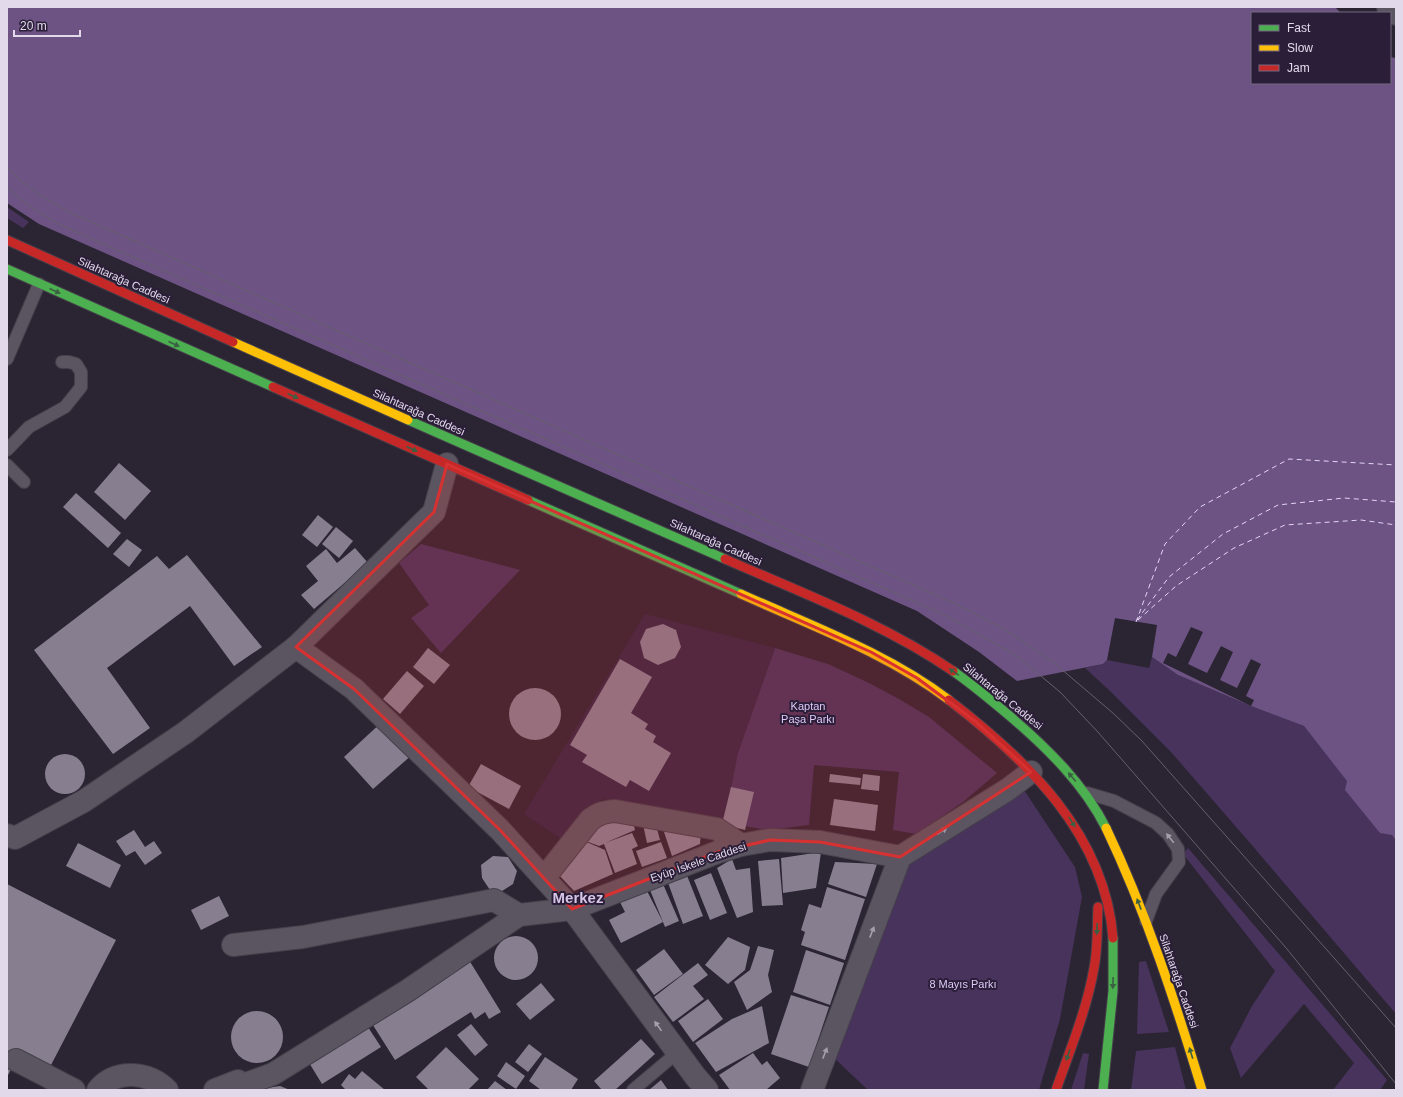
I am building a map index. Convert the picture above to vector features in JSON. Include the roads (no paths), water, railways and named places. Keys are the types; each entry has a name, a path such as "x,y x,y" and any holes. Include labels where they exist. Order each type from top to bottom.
{"main road":[{"name":"Silahtarağa Caddesi","path":"7,240 511,466 799,592 904,640 936,659 988,697 1029,732 1061,763 1085,792 1101,817 1146,921 1186,1035 1202,1090"},
{"path":"7,269 871,652 898,665 934,690 975,721 1020,759 1048,789 1065,812 1091,856 1110,911 1114,950 1112,1015 1103,1090"},
{"path":"1056,1090 1075,1035 1093,974 1097,951 1099,876"}],"street":[{"path":"1388,7 1396,14"},
{"path":"7,835 15,838 84,802 186,732 296,647 434,512 447,464"},
{"path":"296,647 354,689 500,830 572,909 707,1090"},
{"path":"812,1090 900,856 1007,790 1031,772"},
{"path":"544,878 590,820 598,814 607,812 615,811 717,829 741,845"},
{"name":"Eyüp İskele Caddesi","path":"519,915 572,909 718,852 741,845 770,840 820,842 900,856"},
{"path":"215,1090 240,1086 280,1070 407,990 519,915 494,900 303,937 233,945"},
{"path":"16,1060 74,1090"},
{"path":"98,1090 101,1086 115,1078 130,1074 146,1076 160,1083 167,1090"}],"lane":[{"path":"7,359 39,284"},
{"path":"7,450 29,427 65,407 81,387 81,372 76,364 62,362"},
{"path":"7,465 24,482"},
{"path":"1085,792 1114,801 1156,823 1168,834 1178,849 1179,862 1156,894 1146,921"},
{"path":"633,1090 678,1052"}],"tram line":[{"path":"7,167 29,187 71,213 954,603 1004,629 1053,662 1114,714 1142,741 1396,1028"},
{"path":"7,187 34,209 65,227 945,615 1017,656 1060,692 1097,731 1287,949 1396,1084"}],"district":[{"name":"Merkez","path":"578,898"}],"park label":[{"name":"Kaptan Paşa Parkı","path":"808,712"},
{"name":"8 Mayıs Parkı","path":"963,984"}]}
